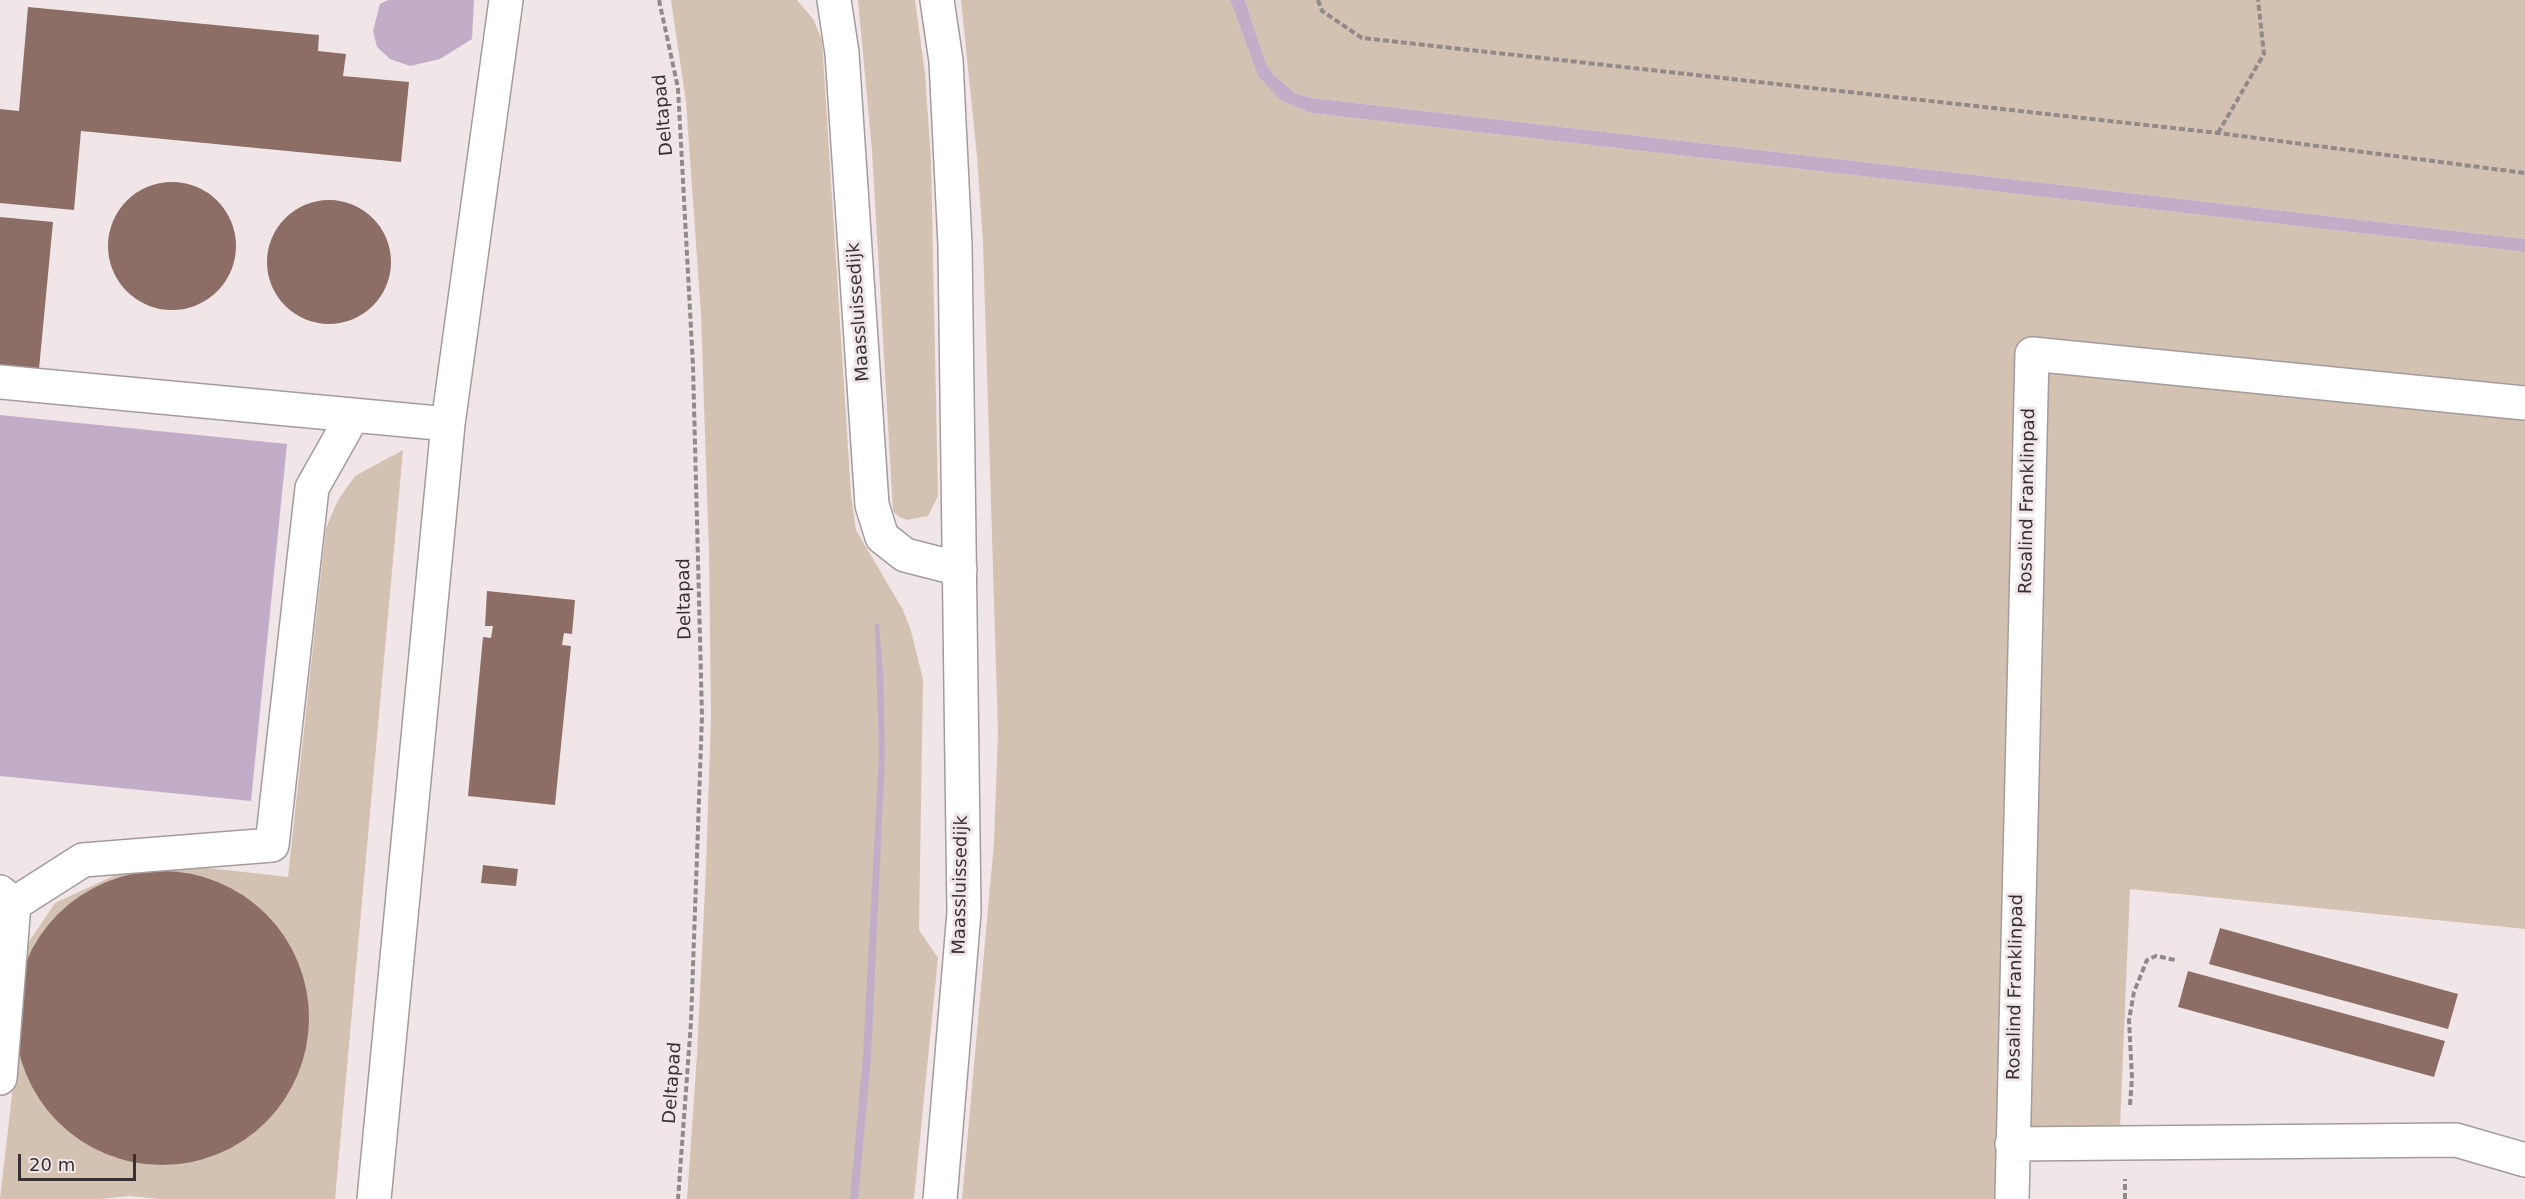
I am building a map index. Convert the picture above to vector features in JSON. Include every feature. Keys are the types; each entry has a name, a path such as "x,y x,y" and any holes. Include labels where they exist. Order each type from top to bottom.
{"street":[{"path":"374,1199 448,424 506,0"},
{"name":"Maassluissedijk","path":"834,0 842,53 872,505 882,537 905,555 960,569"},
{"name":"Maassluissedijk","path":"937,0 946,61 955,245 964,912 940,1199"},
{"name":"Rosalind Franklinpad","path":"2012,1199 2032,354 2525,403"},
{"path":"0,382 352,417 448,424"},
{"path":"0,1078 7,898 83,860 272,845 312,488 352,417"},
{"path":"2012,1144 2456,1140 2525,1160"}],"path":[{"name":"Deltapad","path":"659,0 678,88 693,366 702,716 691,1022 678,1199"},
{"path":"1318,0 1322,11 1362,38 2218,133 2525,173"},
{"path":"2218,133 2264,54 2258,0"},
{"path":"2125,1199 2132,1078 2129,1020 2131,1003 2147,960 2156,956 2175,960"}],"shaded area":[{"path":"388,0 474,0 472,39 440,59 410,66 390,59 377,47 373,31 380,4"},
{"path":"671,0 797,0 814,20 822,41 851,495 856,530 903,610 911,631 923,679 919,930 938,958 914,1199 687,1199 706,869 711,715 709,553 701,314 686,102"},
{"path":"858,0 915,0 925,73 931,160 938,496 928,516 907,520 899,517 893,511 872,151"},
{"path":"961,0 1230,0 1258,76 1280,100 1311,113 2525,252 2525,929 2130,889 2120,1127 1996,1128 1996,1199 962,1199 994,842 998,732 983,242 977,156"},
{"path":"1230,0 1245,0 1266,64 1275,76 1295,93 1312,98 2525,239 2525,252 1311,113 1280,100 1258,76"},
{"path":"1245,0 2525,0 2525,239 1312,98 1295,93 1275,76 1266,64"},
{"path":"0,415 287,444 251,801 0,776"},
{"path":"403,450 335,1199 159,1199 130,1196 100,1199 0,1199 13,1086 14,964 55,903 124,871 199,867 288,877 326,528 338,500 355,476"},
{"path":"875,623 879,624 883,670 885,754 871,1058 858,1199 850,1199 863,1056 879,754"}],"building":[{"path":"28,7 319,35 318,51 346,54 343,76 409,82 401,162 81,131 74,210 0,203 0,109 19,111"},
{"path":"172,182 197,187 217,201 231,221 236,246 231,271 217,291 197,305 172,310 147,305 127,291 113,271 108,246 113,221 127,201 147,187"},
{"path":"329,200 353,205 373,218 386,238 391,262 386,286 373,306 353,319 329,324 305,319 285,306 272,286 267,262 272,238 285,218 305,205"},
{"path":"0,217 53,222 39,369 0,365"},
{"path":"487,591 575,600 572,634 564,633 562,645 571,646 555,805 468,796 483,637 491,638 493,626 485,626"},
{"path":"483,865 518,869 516,886 481,883"},
{"path":"162,871 191,874 218,882 244,896 266,914 284,936 298,962 306,989 309,1018 306,1047 298,1074 284,1100 266,1122 244,1140 218,1154 191,1162 162,1165 133,1162 106,1154 80,1140 58,1122 40,1100 26,1074 18,1047 15,1018 18,989 26,962 40,936 58,914 80,896 106,882 133,874"},
{"path":"2220,928 2458,994 2448,1029 2209,964"},
{"path":"2188,971 2445,1041 2434,1077 2178,1007"}]}
